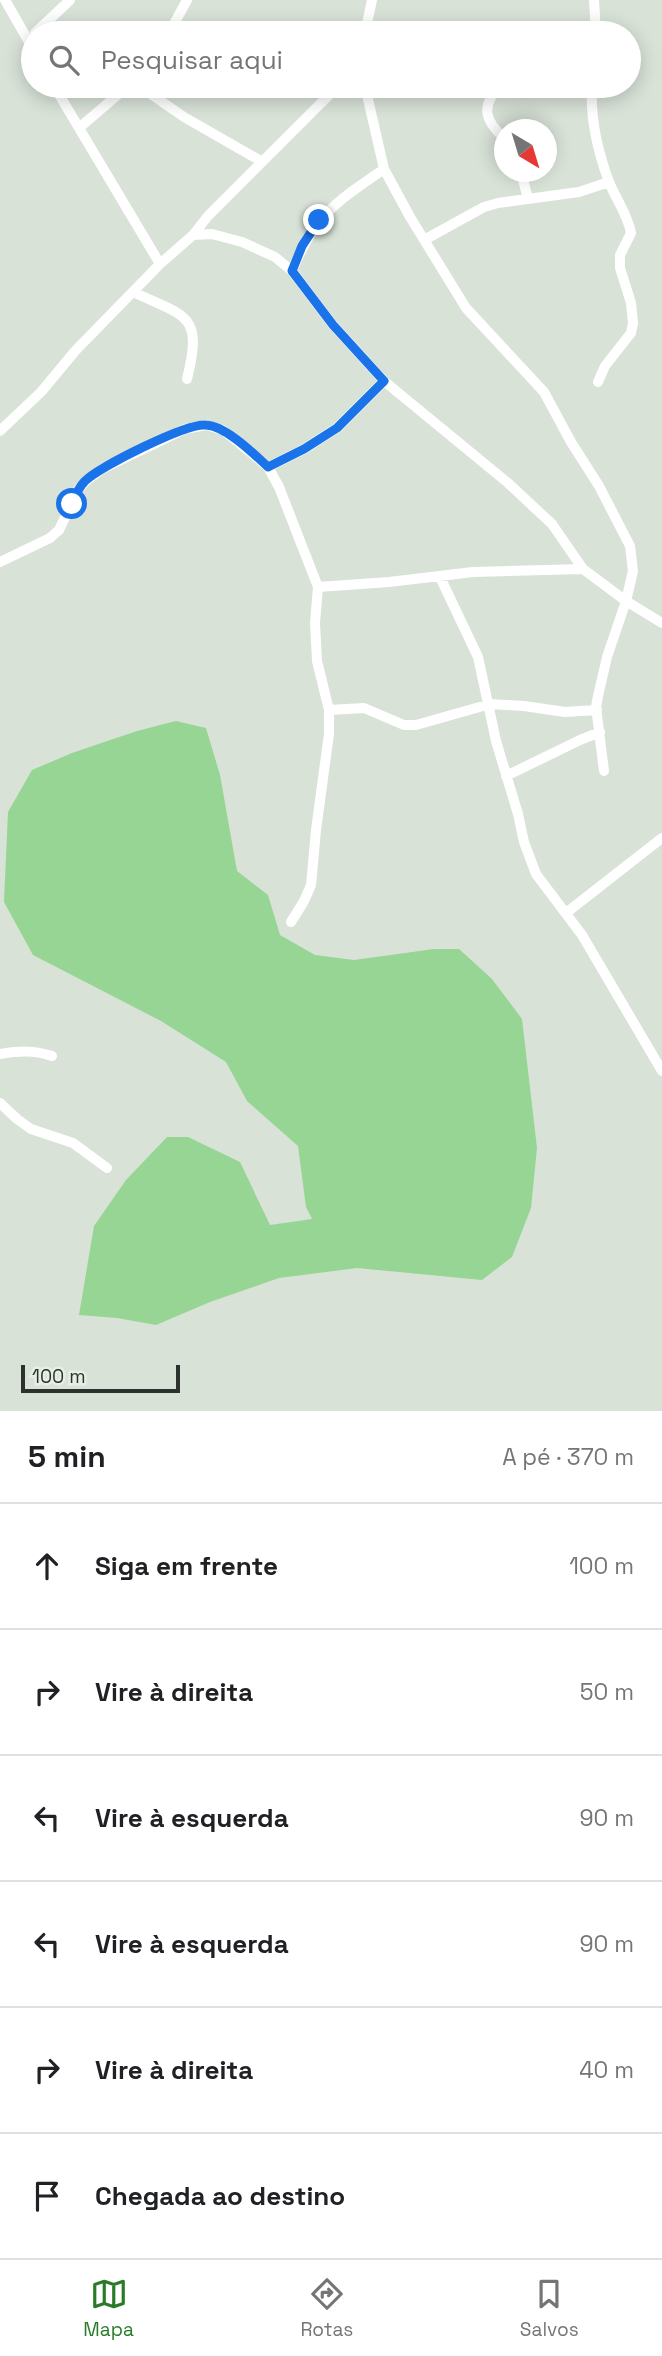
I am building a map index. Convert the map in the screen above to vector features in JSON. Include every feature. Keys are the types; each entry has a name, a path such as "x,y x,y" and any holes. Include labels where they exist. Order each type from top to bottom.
{"street":[{"path":"5,0 21,23"},
{"path":"50,21 70,0"},
{"path":"176,21 187,0"},
{"path":"368,21 372,0"},
{"path":"594,0 595,21"},
{"path":"61,98 160,264"},
{"path":"79,128 114,98"},
{"path":"156,98 261,161"},
{"path":"0,431 41,392 76,350 160,264 193,235 198,226 326,98"},
{"path":"368,98 384,169 424,240 466,307 544,392 599,486 630,546 633,572 599,689 597,710 604,771"},
{"path":"491,98 487,110 488,120 494,126"},
{"path":"591,98 600,152 609,182 631,227 629,239 620,255 620,268 634,323 631,333 612,356 598,382"},
{"path":"292,271 302,246 319,220 337,203 384,169"},
{"path":"524,182 528,199"},
{"path":"424,240 484,207 579,192 609,182"},
{"path":"193,235 212,234 258,248 292,271 333,325 384,381 508,483 552,524 583,569 626,601 662,623"},
{"path":"133,292 182,315 189,322 193,330 193,355 187,379"},
{"path":"268,467 337,428 384,381"},
{"path":"0,562 50,538 59,530 78,490 94,475 185,429 206,425 223,430 268,467 279,487 318,587 315,623 317,661 329,710 327,753 311,885 291,922"},
{"path":"318,587 496,571 583,569"},
{"path":"440,577 478,657 496,741 524,842 536,874 566,913 602,969 662,1071"},
{"path":"329,710 364,708 404,725 416,725 490,704 565,712 597,710"},
{"path":"506,776 600,732"},
{"path":"566,913 662,840"},
{"path":"0,1054 24,1051 52,1056"},
{"path":"0,1103 31,1129 73,1143 107,1168"}],"shaded area":[{"path":"176,721 206,728 220,775 237,871 268,895 280,935 315,955 354,960 434,949 459,949 492,979 522,1019 537,1148 531,1208 512,1257 482,1280 357,1268 279,1278 210,1302 156,1325 79,1315 94,1226 126,1180 167,1137 188,1137 240,1162 270,1225 312,1219 306,1207 298,1146 247,1101 226,1062 161,1021 33,955 4,902 8,812 32,770 72,753"}],"route":[{"path":"72,504 78,490 102,469 185,429 206,425 223,430 268,467 337,428 384,381 333,325 292,271 302,246 319,220"}]}
